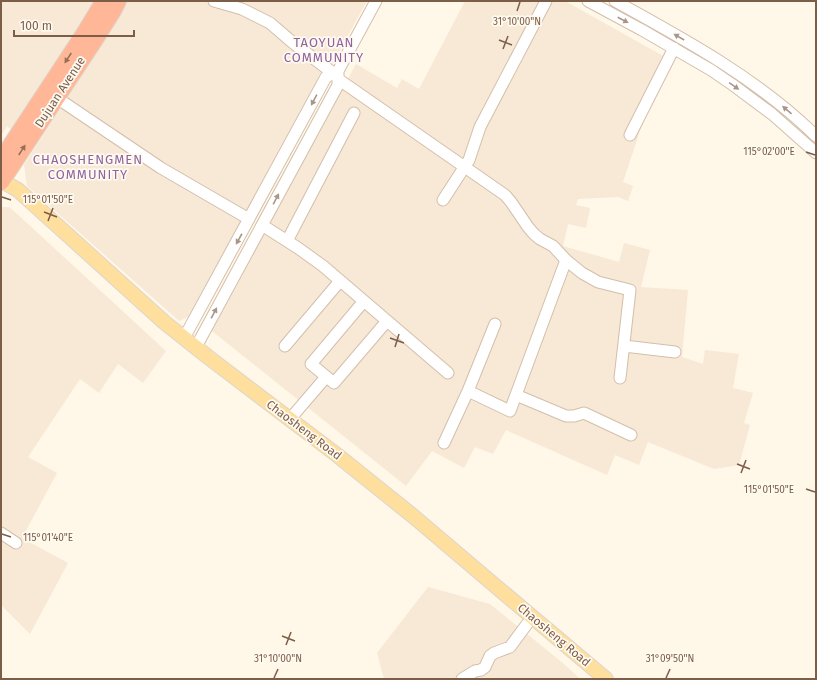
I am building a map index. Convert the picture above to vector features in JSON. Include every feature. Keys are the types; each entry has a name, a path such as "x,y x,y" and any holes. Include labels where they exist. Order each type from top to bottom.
{"highway":[{"name":"Dujuan Avenue","path":"1,160 104,1"},
{"name":"Dujuan Avenue","path":"1,182 113,11 118,1"}],"main road":[{"name":"Chaosheng Road","path":"1,182 18,190 164,322 413,516 606,679"},
{"name":"Chaosheng Road","path":"1,182 14,197 159,328 203,364 408,522 593,679"}],"street":[{"path":"214,1 242,9 270,23 292,42 336,75 464,168 505,195 534,234 553,246 566,260 582,273 598,282 630,290 620,378"},
{"path":"196,347 338,85 336,75 376,1"},
{"path":"443,200 469,160 480,127 546,1"},
{"path":"588,1 711,70 755,101 789,128 816,153"},
{"path":"615,1 717,59 740,74 780,104 816,136"},
{"path":"630,135 674,48"},
{"path":"184,338 250,219 326,76 336,75"},
{"path":"56,98 161,168 250,219"},
{"path":"287,241 354,113"},
{"path":"262,225 323,266 448,373"},
{"path":"468,391 510,411 566,260"},
{"path":"285,346 340,281"},
{"path":"364,301 311,364 334,384 387,321"},
{"path":"444,443 468,391 495,324"},
{"path":"624,346 675,352"},
{"path":"290,419 326,377"},
{"path":"516,395 566,416 574,416 584,413 631,435"},
{"path":"1,533 16,543"},
{"path":"462,679 485,667 490,656 494,653 510,647 527,624"}],"shaded area":[{"path":"1,1 97,1 12,130 7,126 1,136"},
{"path":"125,1 367,1 194,314 179,321 27,186 24,165 116,22"},
{"path":"465,1 565,1 674,62 644,119 623,182 633,186 628,201 618,197 578,199 576,205 590,208 586,228 568,224 563,246 619,262 624,243 650,250 641,287 688,290 682,357 703,364 705,350 739,354 733,388 753,393 744,423 750,425 739,465 714,469 648,442 639,465 615,455 607,475 506,430 493,454 475,447 464,468 432,451 406,486 212,331 356,64 397,88 402,79 419,89"},
{"path":"1,207 9,207 15,212 166,351 143,383 118,364 99,393 80,379 28,457 57,473 22,538 68,563 30,634 1,605"},
{"path":"428,587 490,604 564,664 580,679 384,679 377,653"}],"district":[{"name":"TAOYUAN COMMUNITY","path":"324,50"},
{"name":"CHAOSHENGMEN COMMUNITY","path":"88,166"}]}
